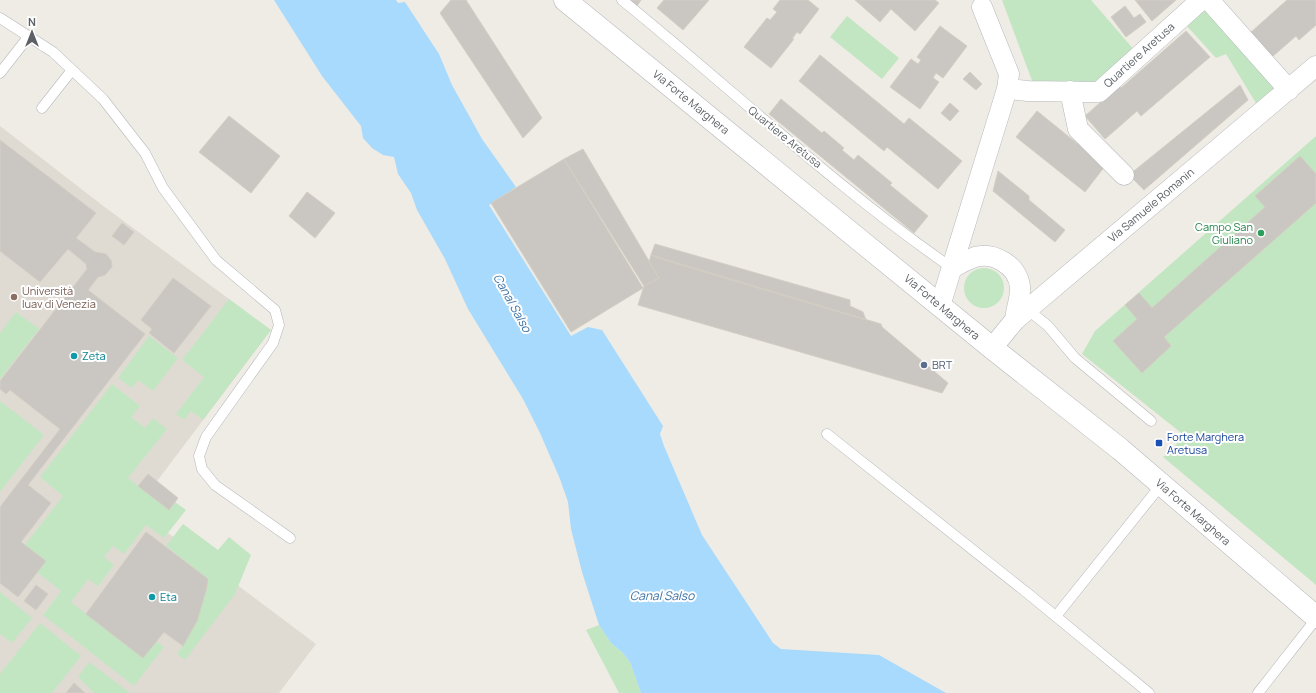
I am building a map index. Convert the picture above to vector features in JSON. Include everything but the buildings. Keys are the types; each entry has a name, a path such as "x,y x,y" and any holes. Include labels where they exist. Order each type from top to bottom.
{"street":[{"name":"Via Forte Marghera","path":"566,0 940,306 1120,448 1316,618"},
{"name":"Quartiere Aretusa","path":"1007,88 1098,92 1201,0"},
{"path":"1209,0 1289,90"},
{"path":"940,306 1007,88 1009,74 982,7"},
{"name":"Via Samuele Romanin","path":"992,348 1021,314 1316,66"},
{"path":"1070,91 1078,129 1124,175"},
{"path":"952,268 976,257 987,256 998,258 1007,264 1015,273 1020,284 1021,314"}],"lane":[{"name":"Quartiere Aretusa","path":"622,0 761,118 911,240 952,268"},
{"path":"0,18 53,52 103,99 145,153 163,188 216,260 275,310 279,325 273,343 206,437 200,456 202,469 215,485 290,538"},
{"path":"0,73 29,36"},
{"path":"42,108 72,70"},
{"path":"1021,314 1048,326 1075,358 1151,421"},
{"path":"827,434 1056,616 1149,693"},
{"path":"1056,616 1161,484"},
{"path":"1258,693 1316,618"}],"shaded area":[{"path":"0,126 102,205 271,330 136,509 316,644 279,693 0,693"}],"green space":[{"path":"1002,0 1091,0 1136,52 1098,86 1034,86"},
{"path":"1206,5 1280,90 1259,108 1226,54 1216,58 1185,24"},
{"path":"847,16 899,58 882,79 830,37"},
{"name":"Campo San Giuliano","path":"1316,136 1316,585 1163,457 1185,436 1082,354 1095,331"},
{"path":"988,268 995,271 1001,277 1004,288 1003,296 995,305 988,308 980,308 973,305 965,296 964,284 967,277 976,269"},
{"path":"229,299 271,330 203,420 191,411 184,420 176,414 204,377 182,360"},
{"path":"16,312 39,329 0,379 0,333"},
{"path":"149,336 178,358 153,391 138,380 132,388 118,378"},
{"path":"112,384 140,406 131,417 145,428 153,418 167,429 128,478 169,510 175,502 186,510 164,538 146,525 124,554 113,546 104,557 114,565 98,586 88,579 71,602 86,614 156,641 164,647 134,686 43,615 61,591 37,572 46,561 25,545 63,496 40,477"},
{"path":"0,401 44,435 0,492"},
{"path":"183,524 218,550 229,537 251,555 235,594 185,660 177,654 197,619 204,599 208,579 166,546"},
{"path":"0,592 32,618 12,643 0,634"},
{"path":"40,623 81,656 52,693 0,693 0,674"},
{"path":"599,625 611,643 622,652 630,662 641,693 619,693 586,630"},
{"path":"89,662 130,693 94,693 78,677"}],"water":[{"name":"Canal Salso","path":"274,0 396,0 398,3 405,2 439,54 452,85 482,139 516,187 489,205 571,336 588,327 602,330 663,426 660,434 664,446 702,535 773,643 781,649 879,655 946,693 641,693 630,662 622,652 611,643 599,625 582,572 571,529 568,502 560,479 540,433 523,399 468,309 445,259 417,210 411,193 398,174 394,157 383,155 372,148 363,138 361,126 322,76"}],"place":[{"name":"Campo San Giuliano","path":"1261,233"},
{"name":"Università Iuav di Venezia","path":"14,297"},
{"name":"Zeta","path":"74,356"},
{"name":"BRT","path":"924,365"},
{"name":"Forte Marghera Aretusa","path":"1159,443"},
{"name":"Eta","path":"152,597"}]}
